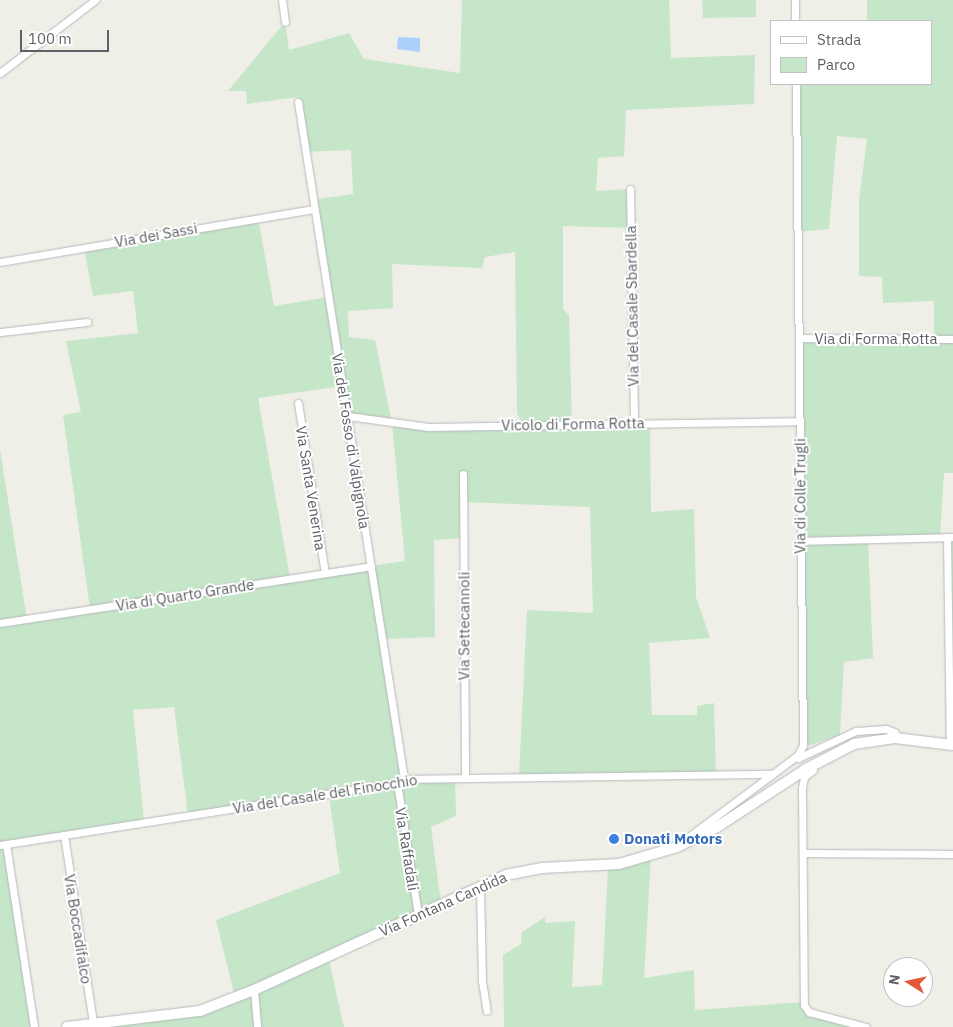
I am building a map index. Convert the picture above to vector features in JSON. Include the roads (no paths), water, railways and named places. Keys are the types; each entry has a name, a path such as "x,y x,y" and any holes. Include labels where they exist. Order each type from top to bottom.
{"main road":[{"name":"Via Fontana Candida","path":"67,1027 92,1022 185,1014 254,990 418,914 520,872 619,864 677,847 717,827 801,772 849,746 871,740 898,738 952,745"}],"street":[{"path":"0,73 95,0"},
{"path":"282,0 285,22"},
{"path":"795,0 795,20"},
{"name":"Via di Colle Trugli","path":"677,847 801,752 804,741 800,541 796,85"},
{"name":"Via del Fosso di Valpignola","path":"298,102 312,209 348,416 404,779"},
{"name":"Via del Casale Sbardella","path":"630,189 634,423"},
{"name":"Via dei Sassi","path":"0,262 312,209"},
{"path":"0,332 87,322"},
{"name":"Via di Forma Rotta","path":"799,338 953,339"},
{"name":"Via Santa Venerina","path":"298,403 324,573"},
{"name":"Vicolo di Forma Rotta","path":"348,416 426,427 799,420"},
{"name":"Via Settecannoli","path":"463,474 465,777"},
{"path":"800,541 950,537 952,745"},
{"name":"Via di Quarto Grande","path":"0,623 371,566"},
{"path":"786,764 835,738 856,731 890,730 898,738"},
{"path":"849,746 840,757 810,772 804,779 806,1009 866,1027"},
{"name":"Via del Casale del Finocchio","path":"3,845 397,783 404,779 772,774"},
{"name":"Via Raffadali","path":"397,783 418,914"},
{"name":"Via Boccadifalco","path":"64,835 92,1022"},
{"path":"3,845 34,1027"},
{"path":"804,853 953,854"},
{"path":"480,887 482,977 486,1011"},
{"path":"254,990 257,1027"}],"water":[{"path":"398,37 420,38 420,52 397,49"}],"place":[{"name":"Donati Motors","path":"614,839"}]}
